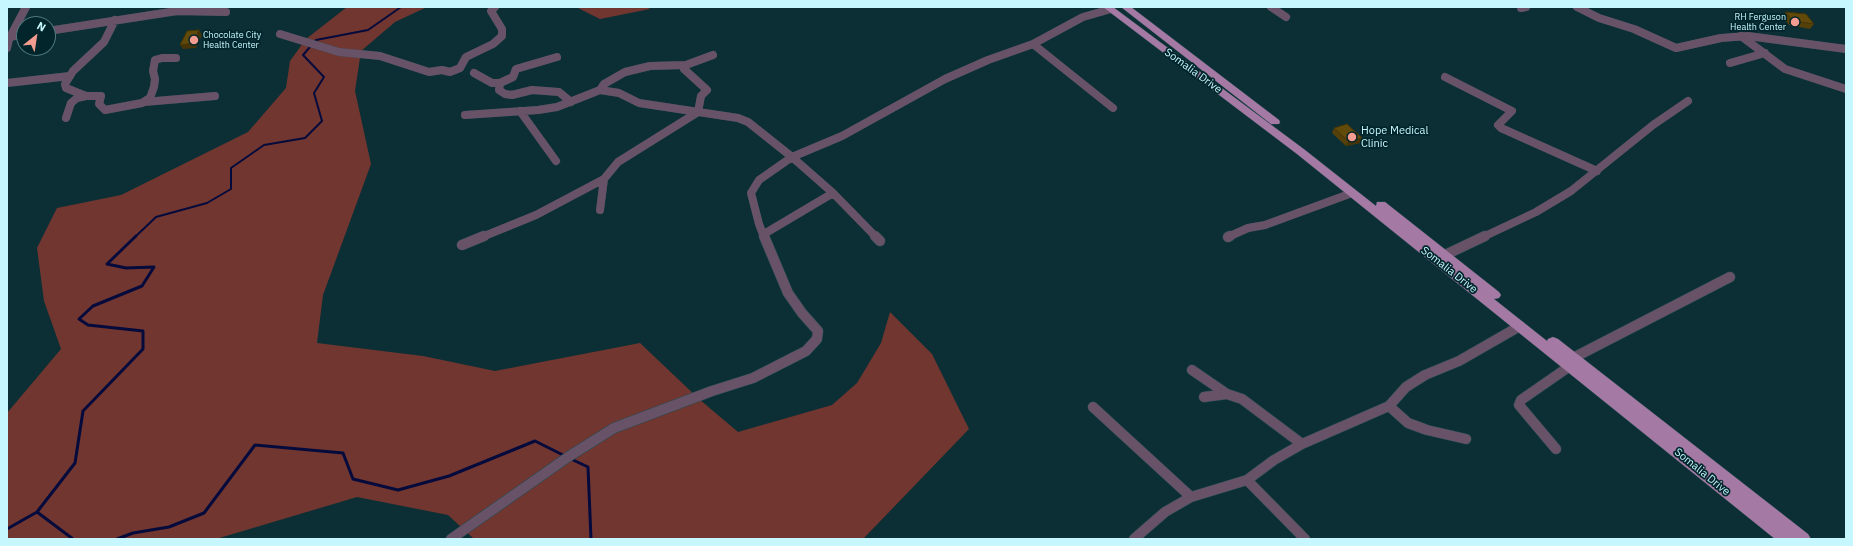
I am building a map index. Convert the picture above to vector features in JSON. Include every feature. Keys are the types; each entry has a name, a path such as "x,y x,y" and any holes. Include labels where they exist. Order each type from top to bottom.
{"main road":[{"name":"Somalia Drive","path":"1125,7 1220,79 1445,255 1786,539"},
{"name":"Somalia Drive","path":"1109,8 1243,108 1520,326 1572,362 1803,539"}],"street":[{"path":"7,48 9,38 26,7"},
{"path":"280,34 339,52 380,56 429,72 436,70 454,71 460,68 466,57 493,44 502,36 502,29 491,11 495,7"},
{"path":"1271,7 1286,16"},
{"path":"1577,7 1600,18 1638,30 1671,47 1741,36 1846,49"},
{"path":"451,539 568,457 614,428 712,391 753,378 806,351 817,339 818,331 802,313 788,293 759,224 751,193 759,180 792,157 842,136 945,80 988,60 1033,44 1083,17 1109,8"},
{"path":"56,29 178,12 226,12"},
{"path":"86,96 66,88 65,84 81,63 104,42 115,20"},
{"path":"1741,36 1765,53 1775,63 1785,69 1846,89"},
{"path":"1033,44 1113,108"},
{"path":"1730,63 1765,53"},
{"path":"600,90 604,84 624,72 650,66 686,65 713,55"},
{"path":"474,73 492,83 500,83 513,77 514,71 516,70 557,57"},
{"path":"144,102 150,98 154,87 153,71 155,60 162,58 176,58"},
{"path":"462,245 536,215 604,179 618,162 698,112 701,96 707,90 684,69 686,65"},
{"path":"7,83 70,76"},
{"path":"1445,77 1512,112 1498,124 1501,128 1597,171"},
{"path":"500,83 499,90 504,94 512,95 532,90 559,92 571,102"},
{"path":"465,115 520,112 557,107 600,90 619,93 639,103 738,118 748,122 792,157 833,193 880,241"},
{"path":"66,118 71,103 77,98 86,96 102,96 99,104 105,110 144,102 215,96"},
{"path":"1445,255 1536,212 1571,191 1653,125 1688,101"},
{"path":"520,112 556,161"},
{"path":"600,210 604,179"},
{"path":"764,234 833,193"},
{"path":"1228,237 1248,228 1265,225 1352,193"},
{"path":"1556,449 1519,405 1521,400 1572,362 1730,277"},
{"path":"1134,539 1165,512 1191,497 1247,480 1274,460 1302,444 1389,406 1406,387 1459,361 1520,326"},
{"path":"1192,370 1227,394 1242,399 1302,444"},
{"path":"1204,397 1227,394"},
{"path":"1389,406 1408,423 1427,430 1466,439"},
{"path":"1093,407 1191,497"},
{"path":"1247,480 1305,539"}],"shaded area":[{"path":"347,7 427,7 395,22 361,51 355,91 371,164 323,295 317,343 423,356 495,371 640,343 699,399 738,432 832,405 857,383 881,343 890,312 932,354 969,429 863,539 474,539 448,515 357,497 216,539 7,539 7,413 61,349 44,301 37,248 57,208 121,195 248,132 286,88 290,61 306,39"},
{"path":"576,7 647,7 650,9 600,19"}],"building":[{"path":"1786,12 1806,14 1814,24 1792,21"},
{"path":"199,30 193,43 180,45 187,31"},
{"path":"1347,124 1362,138 1348,141 1334,128"}],"waterway":[{"path":"135,237 156,217 207,203 231,189 231,168 264,145 305,138 322,121 314,93 324,77 303,55 316,40 368,30 401,7"},
{"path":"37,512 75,463 83,411 143,349 143,331 88,325 79,319 93,306 142,286 154,267 126,268 107,264 136,236"},
{"path":"117,539 133,533 169,527 204,513 255,445 343,453 353,479 398,490 449,476 535,441 565,456"},
{"path":"571,459 588,467 591,539"},
{"path":"7,529 37,512"},
{"path":"37,512 73,539"}],"place":[{"name":"RH Ferguson Health Center","path":"1795,22"},
{"name":"Chocolate City Health Center","path":"194,40"},
{"name":"Hope Medical Clinic","path":"1352,137"}]}
